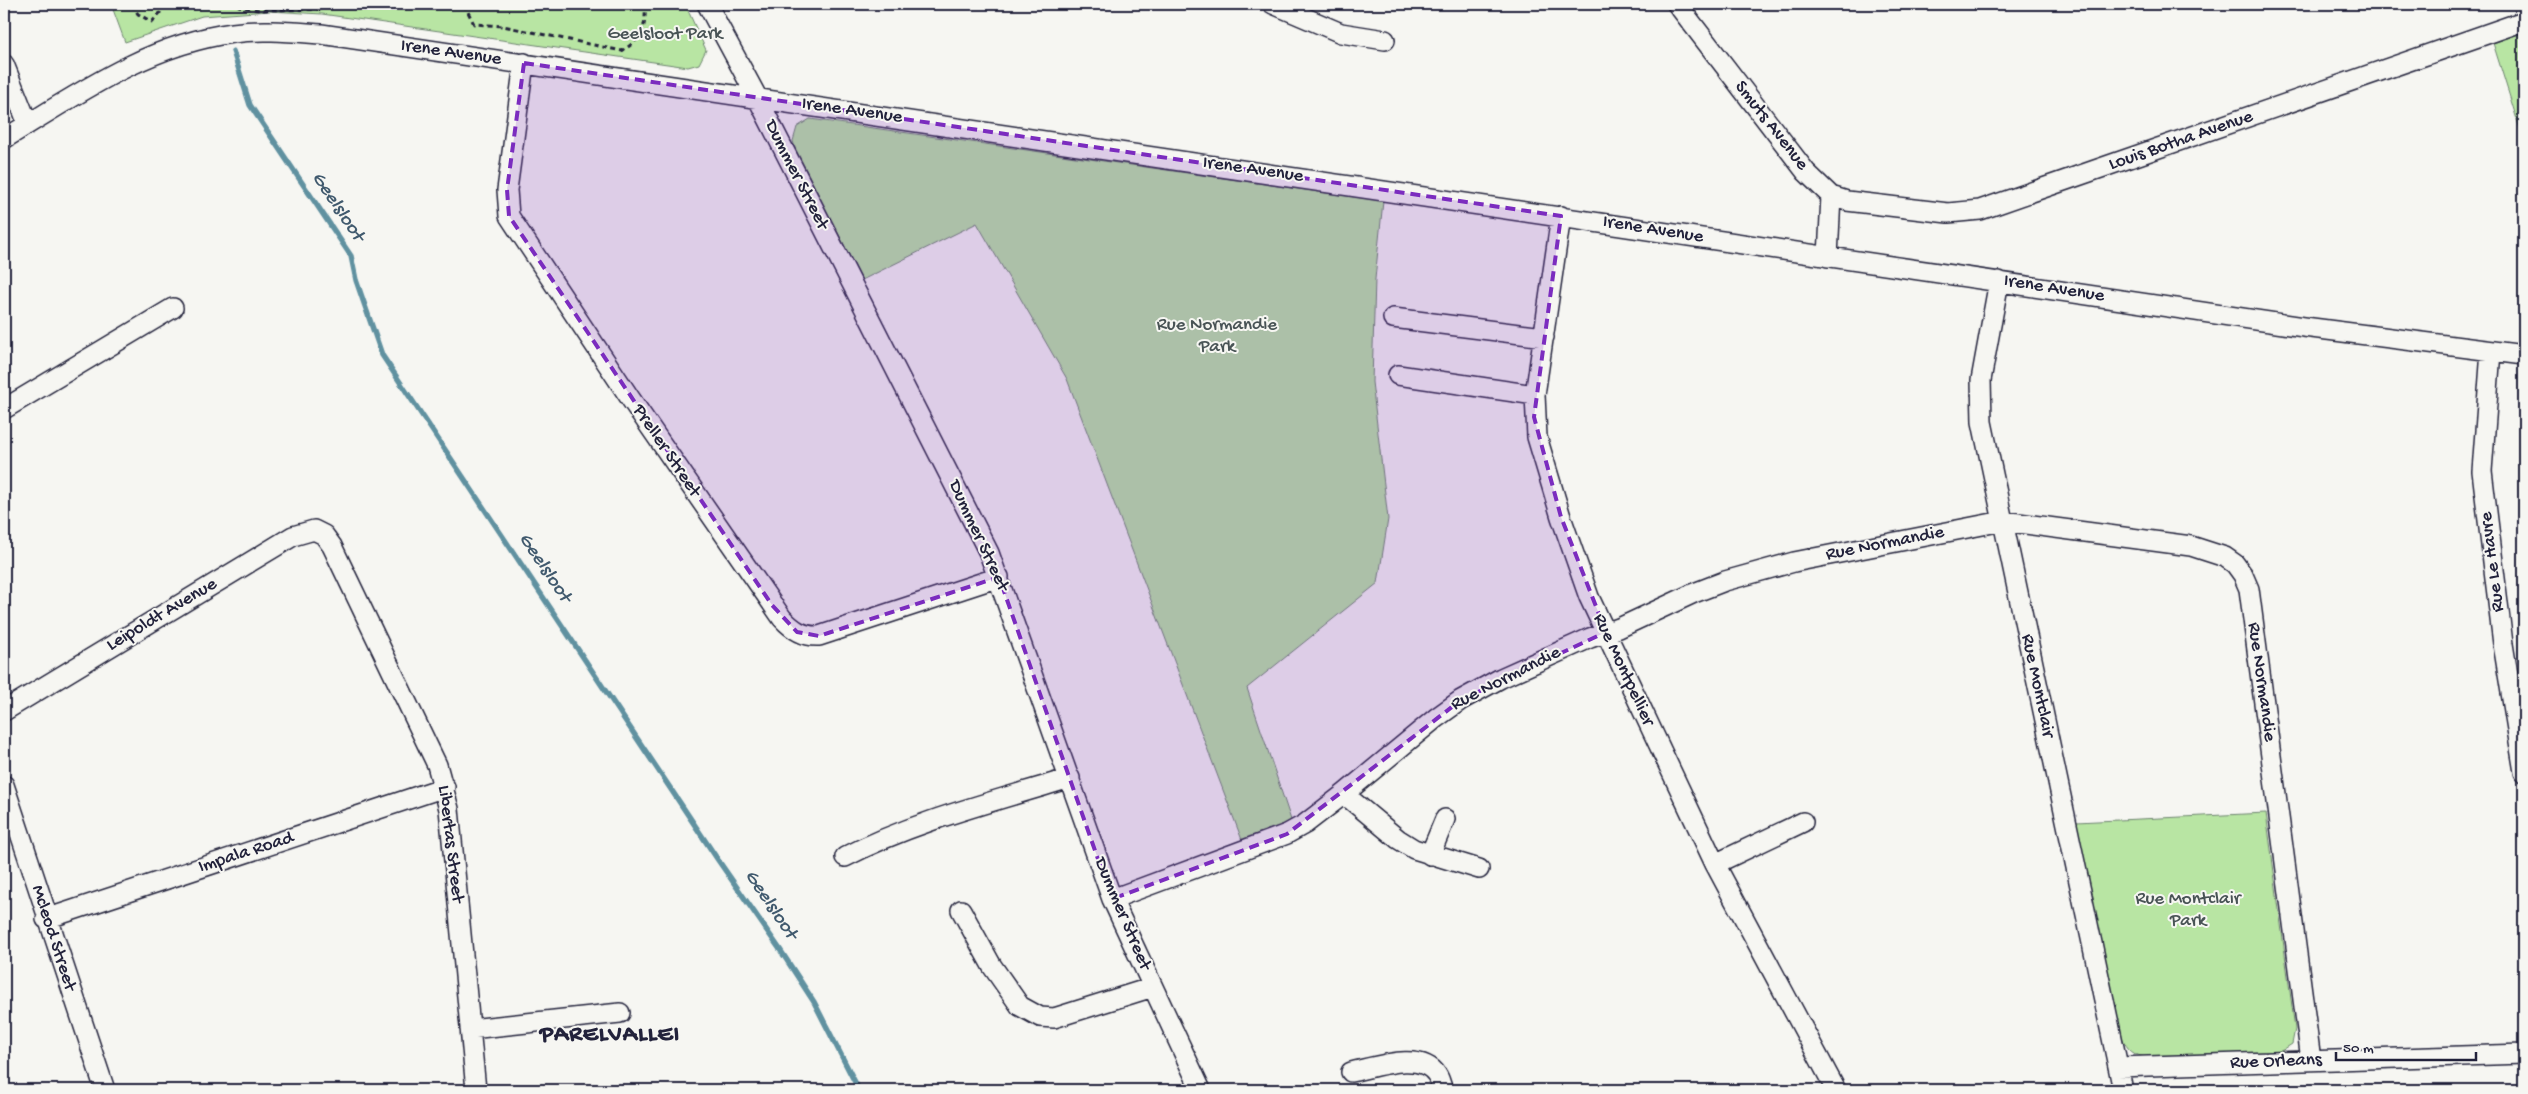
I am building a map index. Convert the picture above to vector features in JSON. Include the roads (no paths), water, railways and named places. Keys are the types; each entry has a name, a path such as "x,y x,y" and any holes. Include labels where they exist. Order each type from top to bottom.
{"street":[{"name":"Dummer Street","path":"707,4 757,97 999,576 1112,899 1201,1090"},
{"path":"1273,4 1341,33 1385,40"},
{"name":"Smuts Avenue","path":"1677,4 1806,172 1820,188 1831,196"},
{"name":"Louis Botha Avenue","path":"1831,196 1847,201 1948,213 1980,210 2524,21"},
{"name":"Irene Avenue","path":"4,139 122,68 166,48 234,32 269,31 321,34 2304,327 2524,355"},
{"name":"Preller Street","path":"524,63 507,190 509,216 630,398 782,618 797,632 811,637 819,636 999,576"},
{"path":"4,64 28,124"},
{"path":"1828,257 1831,196"},
{"name":"Rue Montpellier","path":"1561,216 1535,396 1537,437 1560,517 1588,597 1716,864 1836,1090"},
{"name":"Rue Montclair","path":"1999,281 1981,380 1980,403 1986,446 2123,1090"},
{"path":"4,409 173,308"},
{"path":"1393,318 1544,337"},
{"name":"Rue Le Havre","path":"2492,351 2482,470 2503,644 2518,698 2524,772"},
{"path":"1398,375 1535,396"},
{"name":"Rue Normandie","path":"1112,899 1287,834 1305,824 1461,700 1501,678 1694,593 1762,570 1794,562 2002,522 2191,546 2225,557 2235,564 2243,575 2250,599 2311,1060"},
{"name":"Leipoldt Avenue","path":"4,711 293,536 314,530 324,535"},
{"name":"Libertas Street","path":"324,535 332,546 425,739 445,787 449,809 476,1090"},
{"path":"846,857 870,844 937,820 1070,778"},
{"name":"Mcleod Street","path":"4,785 46,919 105,1090"},
{"name":"Impala Road","path":"46,919 445,787"},
{"path":"1344,794 1398,839 1430,855 1479,870"},
{"path":"1430,855 1445,819"},
{"path":"1716,864 1803,822"},
{"path":"961,910 992,966 1020,1006 1040,1018 1054,1018 1153,987"},
{"path":"470,1029 620,1013"},
{"name":"Rue Orleans","path":"2118,1067 2524,1054"},
{"path":"1351,1072 1413,1061 1430,1067 1437,1075 1443,1090"}],"waterway":[{"name":"Geelsloot","path":"233,51 250,105 351,256 356,280 382,355 718,860 779,948 814,1002 859,1090"}],"district":[{"name":"PARELVALLEI","path":"610,1035"}],"park label":[{"name":"Geelsloot Park","path":"665,34"},
{"name":"Rue Normandie Park","path":"1217,336"},
{"name":"Rue Montclair Park","path":"2188,910"}]}
